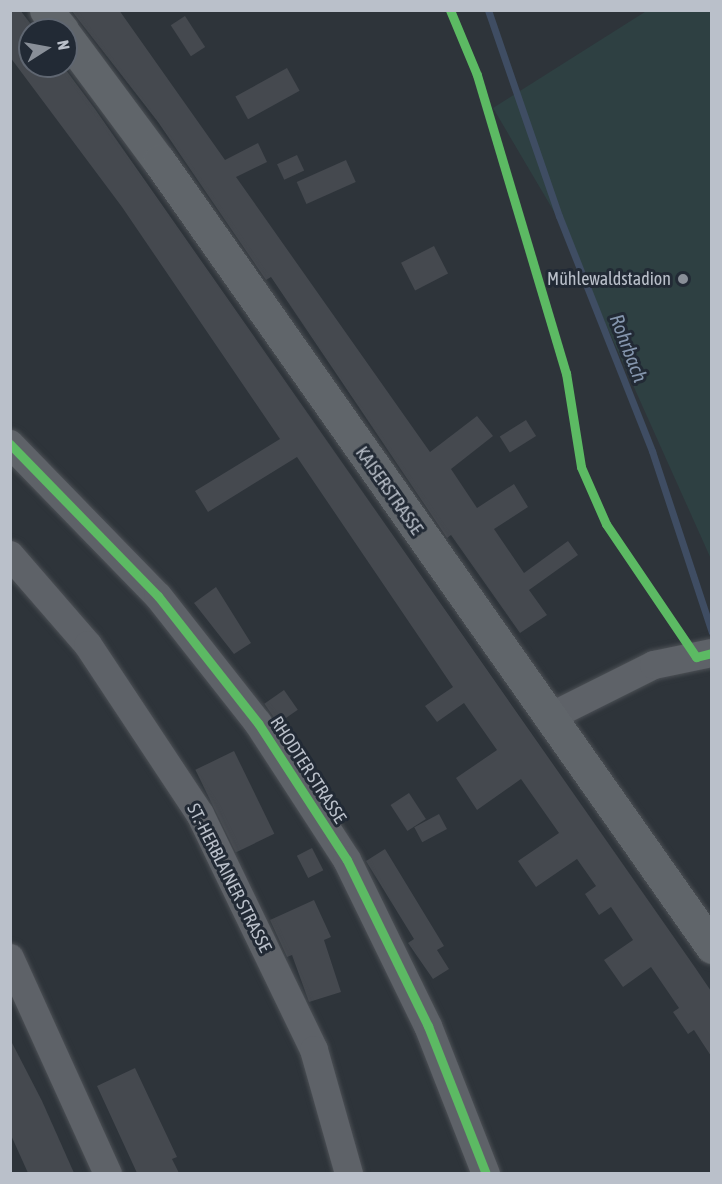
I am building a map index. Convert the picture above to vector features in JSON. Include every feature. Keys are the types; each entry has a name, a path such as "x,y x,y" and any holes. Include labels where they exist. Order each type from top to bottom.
{"main road":[{"name":"KAISERSTRASSE","path":"78,52 159,161 711,947"}],"street":[{"name":"RHODTER STRASSE","path":"10,444 158,596 258,723 346,860 428,1026 486,1173"},
{"name":"ST.-HERBLAINER STRASSE","path":"10,555 88,645 200,814 314,1050 349,1173"},
{"path":"548,718 654,665 704,655"},
{"path":"10,958 108,1173"}],"shaded area":[{"path":"648,10 711,11 711,559 559,220 493,108"}],"building":[{"path":"10,10 20,10 26,18 18,18 18,68 10,57"},
{"path":"71,10 119,10 225,160 258,143 267,162 236,177 430,452 477,416 493,436 451,469 477,508 514,484 528,507 494,529 524,573 568,541 578,555 529,590 547,615 520,633 451,535 447,538 271,277 266,280 158,122"},
{"path":"185,16 205,47 191,56 171,25"},
{"path":"287,68 300,91 248,119 235,97"},
{"path":"26,78 72,78 95,109 711,991 711,1056 694,1030 688,1034 673,1012 679,1008 651,967 623,987 604,960 633,940 611,907 599,915 585,894 596,886 577,859 536,887 518,861 559,833 521,779 477,810 456,778 497,750 464,703 437,722 425,706 453,687 297,457 208,512 195,491 280,439 122,207"},
{"path":"297,155 304,170 284,180 277,164"},
{"path":"346,160 356,182 306,204 297,182"},
{"path":"434,246 448,274 415,290 401,263"},
{"path":"526,420 536,436 510,453 500,436"},
{"path":"216,587 251,643 234,654 194,603"},
{"path":"284,690 298,710 278,723 264,704"},
{"path":"234,751 274,834 236,853 195,770"},
{"path":"409,793 426,819 407,831 391,805"},
{"path":"439,814 447,829 422,842 414,827"},
{"path":"312,848 323,870 308,878 297,856"},
{"path":"385,849 444,946 437,950 449,969 433,979 408,943 414,939 366,861"},
{"path":"314,900 331,937 324,940 341,992 309,1002 292,955 287,957 270,920"},
{"path":"10,1039 42,1101 74,1173 28,1173 10,1133"},
{"path":"135,1068 177,1157 172,1159 179,1173 137,1173 97,1086"}],"waterway":[{"name":"Rohrbach","path":"488,10 559,216 652,451 712,632"}],"cycle path":[{"path":"450,10 477,75 566,373 581,467 606,524 696,657 712,653"},
{"path":"10,444 158,596 258,723 347,860 428,1026 486,1174"}],"place":[{"name":"Mühlewaldstadion","path":"683,279"}]}
